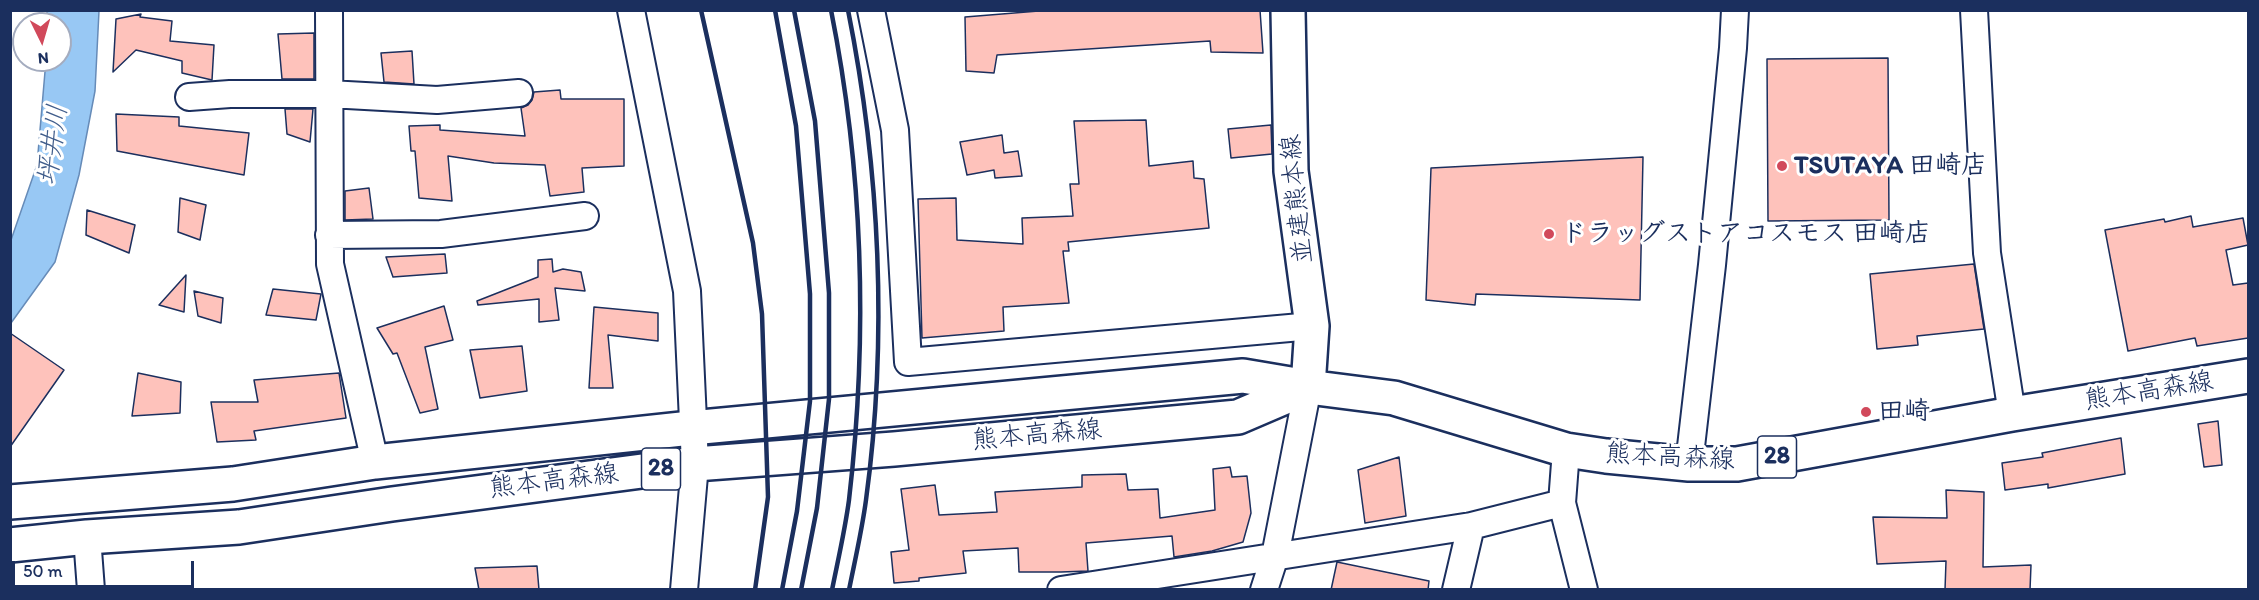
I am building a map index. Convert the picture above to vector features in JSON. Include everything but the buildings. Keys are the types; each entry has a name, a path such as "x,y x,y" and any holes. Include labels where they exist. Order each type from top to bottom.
{"main road":[{"name":"並建熊本線","path":"1288,10 1291,171 1312,326 1308,387"},
{"name":"熊本高森線","path":"10,502 234,483 375,462 691,428 1243,376 1394,398 1566,450 1689,464 1737,464 2012,414 2248,376"},
{"name":"熊本高森線","path":"10,545 87,537 239,527 392,504 695,464 894,449 1238,417 1308,387"}],"street":[{"path":"329,10 330,264 375,462"},
{"path":"631,10 687,291 691,428 695,464 684,590"},
{"path":"871,10 895,130 908,362 1312,326"},
{"path":"1689,464 1713,254 1735,10"},
{"path":"1974,10 1987,253 2012,414"},
{"path":"189,97 230,94 329,94 437,100 519,93"},
{"path":"330,235 441,234 585,216"},
{"path":"1264,590 1275,556 1308,387"},
{"path":"1566,450 1562,503 1584,590"},
{"path":"1061,590 1471,526 1562,503"},
{"path":"1456,590 1471,526"},
{"path":"87,537 91,590"}],"water":[{"name":"坪井川","path":"99,11 95,91 79,175 55,262 11,323 11,240 37,165 45,72 72,72 72,12 47,12"}],"railway":[{"path":"701,10 753,243 762,314 768,497 755,590"},
{"path":"775,10 796,126 810,294 810,401 797,511 782,590"},
{"path":"794,10 815,121 829,293 829,399 817,508 801,590"},
{"path":"831,10 842,71 856,193 860,316 859,377 849,500 832,590"},
{"path":"848,10 859,70 874,193 878,316 873,439 864,511 849,590"}],"place":[{"name":"TSUTAYA 田崎店","path":"1782,166"},
{"name":"ドラッグストアコスモス 田崎店","path":"1549,234"},
{"name":"田崎","path":"1866,412"}]}
